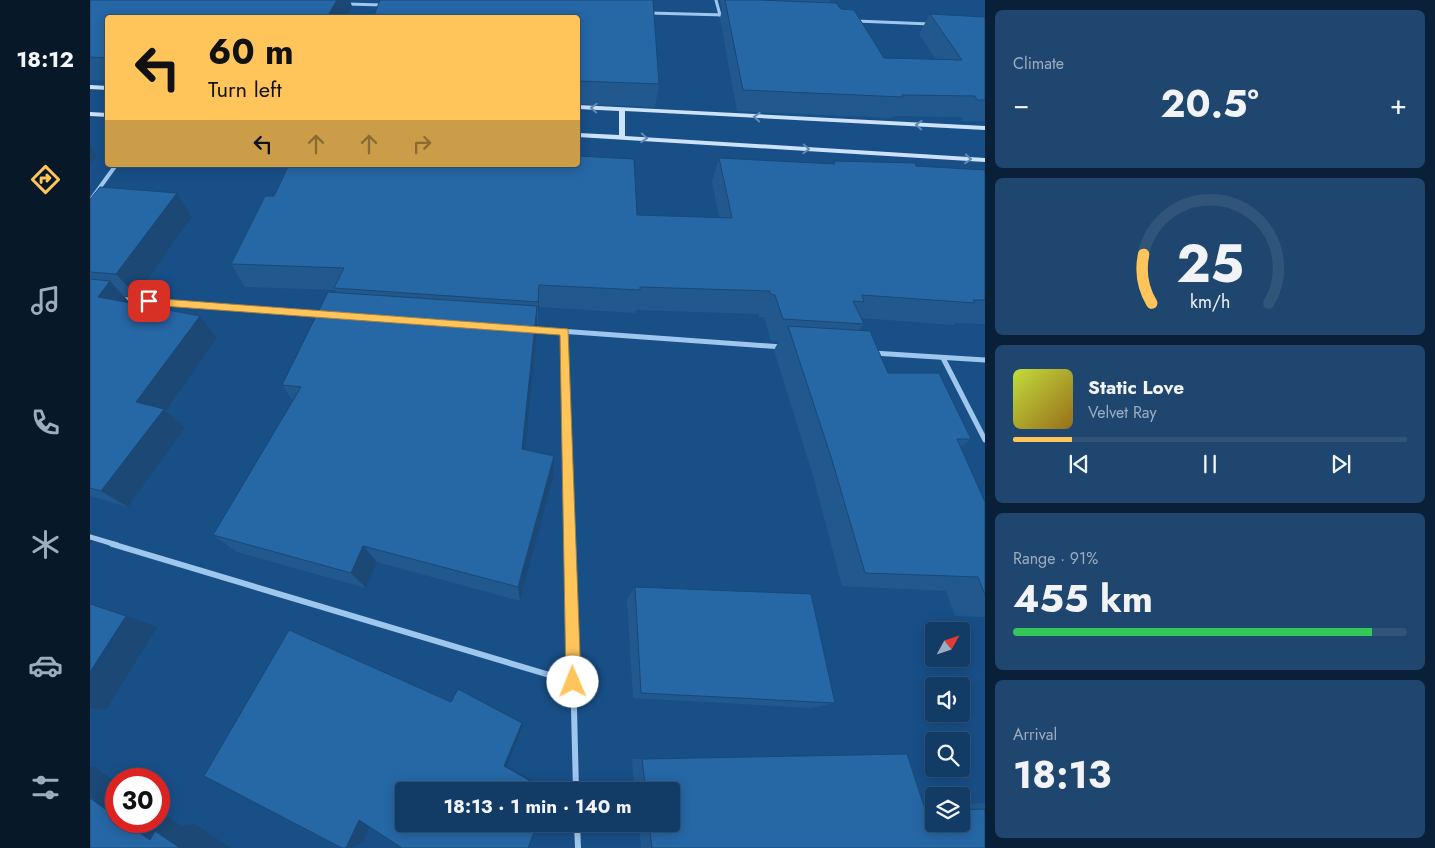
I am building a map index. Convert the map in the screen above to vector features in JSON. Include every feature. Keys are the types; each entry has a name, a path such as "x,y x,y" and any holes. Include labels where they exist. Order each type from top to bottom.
{"street":[{"path":"716,0 720,15"},
{"path":"340,3 389,5"},
{"path":"644,13 730,16"},
{"path":"853,21 938,24"},
{"path":"90,87 105,88"},
{"path":"580,107 985,128"},
{"path":"622,110 622,137"},
{"path":"90,114 105,115"},
{"path":"580,135 985,160"},
{"path":"90,201 115,167"},
{"path":"120,299 327,314"},
{"path":"525,329 784,347"},
{"path":"565,332 576,782"},
{"path":"864,353 985,360"},
{"path":"943,358 985,440"},
{"path":"90,538 573,682"},
{"path":"577,832 578,848"}],"building":[{"path":"90,0 337,0 328,15 105,15 105,58 90,57"},
{"path":"380,0 653,0 659,84 580,81 580,15 374,15"},
{"path":"725,0 836,3 841,9 854,10 884,58 962,60 930,14 985,17 985,100 977,100 975,96 902,95 903,97 743,90"},
{"path":"580,156 634,159 637,215 732,218 719,158 835,164 834,161 915,163 916,166 985,170 985,300 973,300 975,303 862,295 864,302 853,301 864,324 783,319 775,295 770,294 770,291 640,287 640,290 539,285 538,302 334,288 344,268 231,264 265,196 274,196 288,167 580,167"},
{"path":"100,187 177,193 116,274 90,272 90,199"},
{"path":"90,279 110,281 98,297 200,316 136,402 164,409 101,491 90,488"},
{"path":"328,292 537,306 522,449 554,456 518,587 363,546 351,573 213,535 301,387 282,385"},
{"path":"788,326 870,331 888,373 939,373 971,439 957,439 985,502 985,595 978,577 865,573 832,460"},
{"path":"635,587 811,594 835,703 641,693"},
{"path":"90,604 126,616 90,672"},
{"path":"289,630 451,702 458,689 522,723 504,766 532,782 395,782 395,832 534,832 528,848 402,848 359,820 346,848 342,848 204,776"},
{"path":"907,754 925,809 925,832 970,832 970,810 985,809 985,848 652,848 650,832 680,832 680,782 645,782 642,759"},
{"path":"90,798 105,809 105,833 140,833 150,840 154,833 158,833 180,848 90,848"}],"route":[{"path":"149,301 565,332 573,682"}]}
